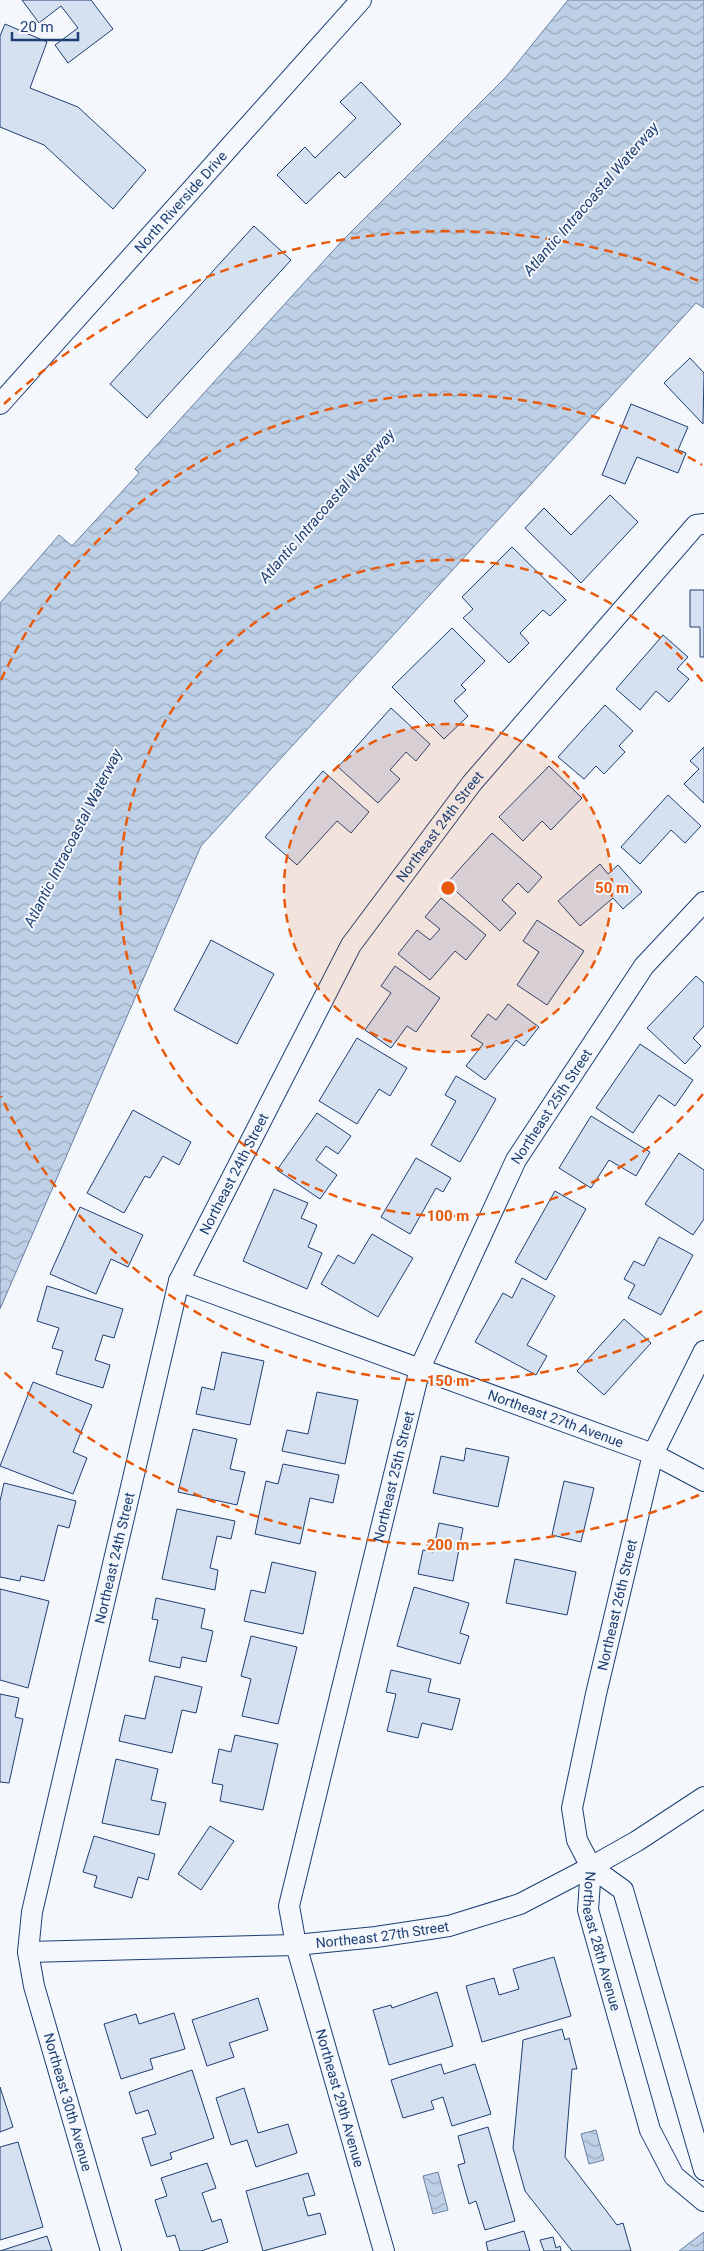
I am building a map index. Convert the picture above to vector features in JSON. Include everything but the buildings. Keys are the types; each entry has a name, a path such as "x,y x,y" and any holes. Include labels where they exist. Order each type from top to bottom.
{"street":[{"name":"North Riverside Drive","path":"0,404 361,0"},
{"name":"Northeast 24th Street","path":"28,1952 32,1912 179,1281 352,944 472,783 696,525 704,524"},
{"name":"Northeast 25th Street","path":"296,1945 289,1906 420,1368 516,1160 644,966 704,902"},
{"name":"Northeast 27th Avenue","path":"179,1281 653,1454 704,1482"},
{"name":"Northeast 26th Street","path":"591,1867 577,1840 572,1808 596,1694 653,1454 704,1351"},
{"name":"Northeast 27th Street","path":"28,1952 296,1945 376,1937 449,1926 520,1904 637,1841 704,1797"},
{"name":"Northeast 28th Avenue","path":"591,1867 623,1890 704,2170"},
{"name":"Northeast 28th Avenue","path":"591,1867 588,1910 650,2130 674,2176 704,2201"},
{"name":"Northeast 29th Avenue","path":"296,1945 384,2251"},
{"name":"Northeast 30th Avenue","path":"28,1952 34,1986 111,2251"}],"water":[{"name":"Atlantic Intracoastal Waterway","path":"568,0 704,0 704,308 696,303 201,846 0,1309 0,603 59,535 72,546 139,473 135,469 341,242 506,77"},
{"path":"596,2130 604,2160 589,2164 581,2134"},
{"path":"438,2172 448,2210 433,2214 423,2176"},
{"path":"704,2232 704,2251 679,2251"}]}
